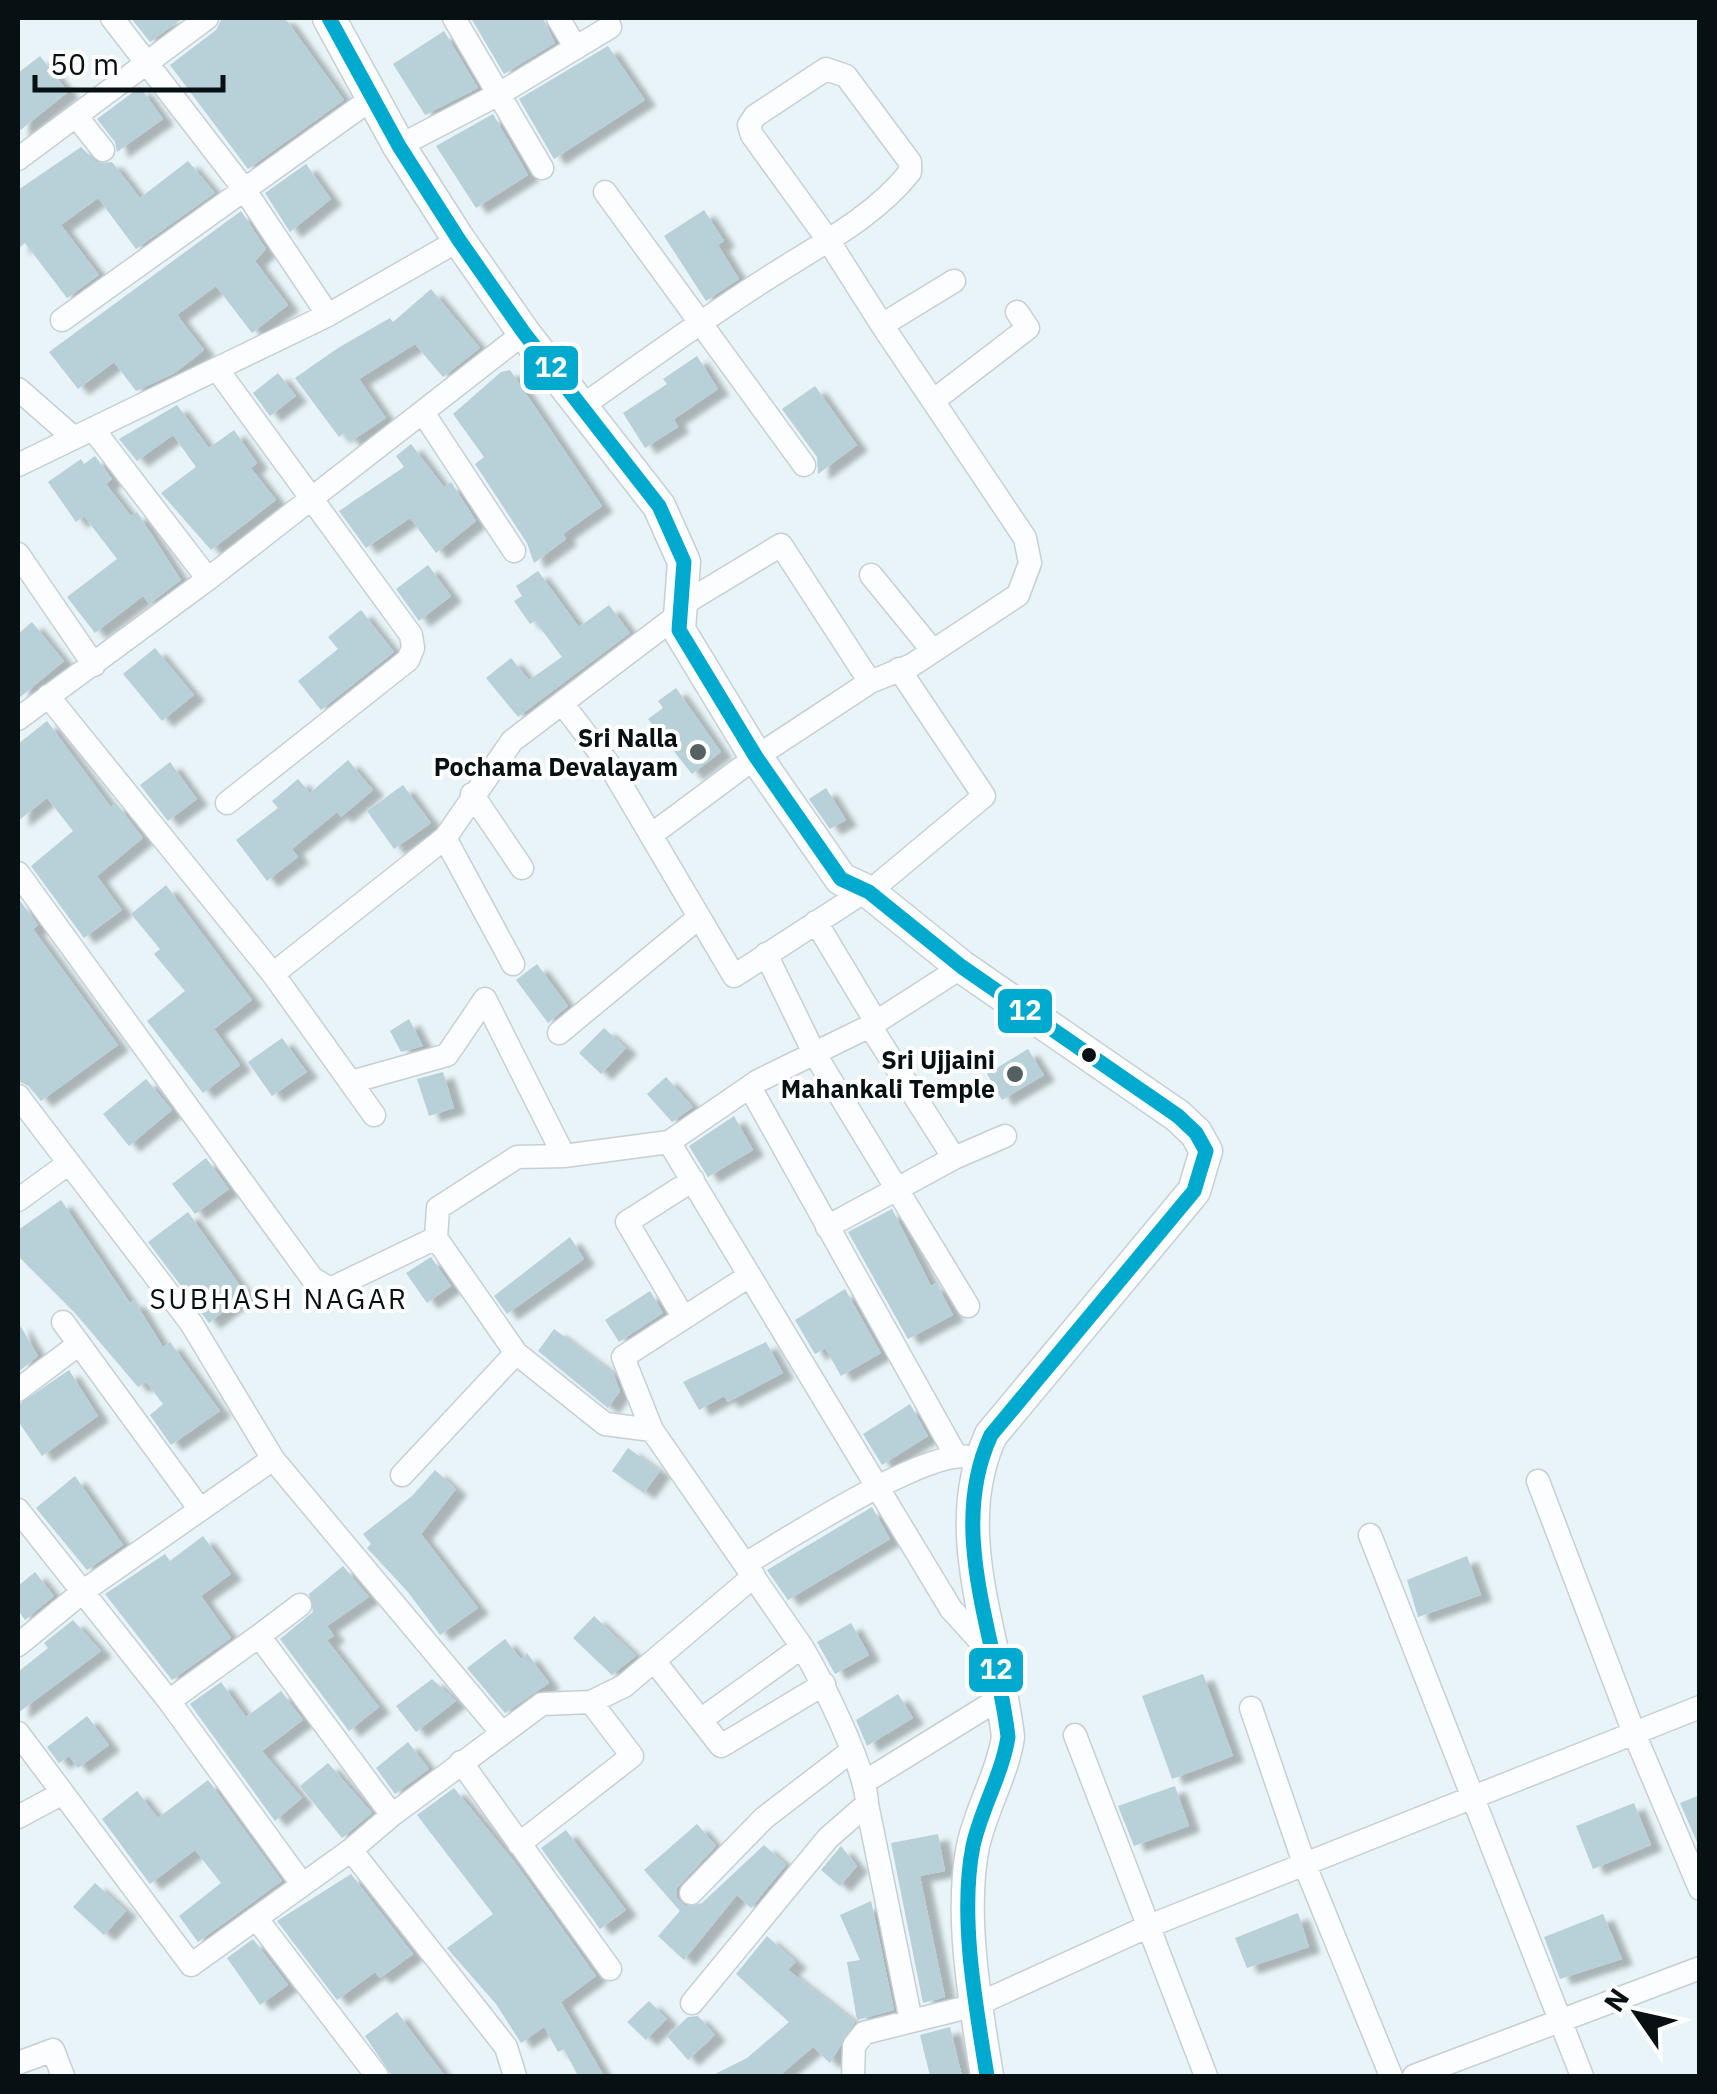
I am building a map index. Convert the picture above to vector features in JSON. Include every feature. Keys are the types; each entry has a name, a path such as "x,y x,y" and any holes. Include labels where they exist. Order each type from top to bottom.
{"street":[{"path":"112,18 244,189 328,314"},
{"path":"18,160 207,18"},
{"path":"18,1733 190,1965 351,1850 392,1814 542,1704 591,1702 655,1662 750,1570 880,1486 967,1456 991,1435 1194,1191 1206,1151 1196,1133 1178,1116 962,967 867,892 842,879 756,757 678,630 684,562 659,506 524,334 459,240 399,146 329,18"},
{"path":"454,18 542,168"},
{"path":"558,18 576,48"},
{"path":"399,146 499,94 610,27"},
{"path":"581,408 699,323 828,240 910,172 910,162 846,76 826,69 755,116 749,125 828,240 1025,538 1030,563 1018,595 933,651 870,682 756,757 651,835"},
{"path":"62,320 374,96"},
{"path":"76,116 103,150"},
{"path":"605,192 804,464"},
{"path":"18,466 328,314 459,240"},
{"path":"882,325 954,282"},
{"path":"934,401 1028,328 1017,312"},
{"path":"18,719 208,579 524,334"},
{"path":"217,369 411,634 413,648 408,660 227,802"},
{"path":"18,389 83,434 208,579"},
{"path":"424,414 514,551"},
{"path":"273,974 445,838 512,741 679,610 782,546 870,682"},
{"path":"18,554 94,665"},
{"path":"871,575 933,651"},
{"path":"562,704 610,766 734,976 867,892 984,796 899,669"},
{"path":"48,696 273,974 374,1114"},
{"path":"472,794 522,868"},
{"path":"445,838 513,964"},
{"path":"18,873 312,1278 330,1289 436,1238"},
{"path":"559,1033 697,919"},
{"path":"816,922 954,1158"},
{"path":"766,954 813,1051 968,1306"},
{"path":"652,1430 605,1424 516,1353 436,1238 438,1208 517,1157 564,1156 670,1142 813,1051 873,1024 962,967"},
{"path":"351,1082 447,1055 484,999 564,1156"},
{"path":"751,1090 828,1227 967,1456 973,1560 1008,1737 1004,1760 974,1844 969,1882 976,2004 987,2076"},
{"path":"18,1096 191,1324 273,1459 502,1732"},
{"path":"828,1227 954,1158 1005,1136"},
{"path":"670,1142 951,1608 993,1655"},
{"path":"18,1200 69,1163"},
{"path":"682,1315 628,1222 693,1180"},
{"path":"749,1276 682,1315 622,1357 652,1430 802,1646 824,1684 867,1793 911,2021"},
{"path":"62,1322 199,1508"},
{"path":"18,1390 79,1344"},
{"path":"402,1475 516,1353"},
{"path":"18,1645 85,1590 273,1459"},
{"path":"1538,1482 1634,1733 1700,1890"},
{"path":"18,1510 85,1590 302,1884"},
{"path":"1370,1535 1582,2076"},
{"path":"170,1702 300,1605"},
{"path":"260,1636 392,1814"},
{"path":"702,1719 802,1646"},
{"path":"655,1662 721,1746 824,1684"},
{"path":"692,2003 867,1793 1002,1697"},
{"path":"520,1844 632,1756 591,1702"},
{"path":"853,2076 854,2046 864,2033 976,2004 1149,1926 1700,1707"},
{"path":"1251,1708 1304,1864 1391,2076"},
{"path":"1075,1735 1206,2076"},
{"path":"692,1893 764,1818 850,1752"},
{"path":"461,1762 610,1969"},
{"path":"18,1817 62,1794"},
{"path":"351,1850 506,2048 515,2076"},
{"path":"256,1918 377,2076"},
{"path":"1414,2076 1700,1968"},
{"path":"18,2063 53,2050 63,2076"}],"building":[{"path":"131,18 183,18 150,42"},
{"path":"222,18 285,18 344,100 248,169 170,65 216,30"},
{"path":"471,18 543,18 555,43 504,74"},
{"path":"444,31 478,88 425,115 393,64"},
{"path":"608,46 645,100 554,159 519,99"},
{"path":"40,56 68,92 18,132 18,73"},
{"path":"140,87 163,119 117,152 115,142 97,119"},
{"path":"493,114 528,175 476,208 436,146"},
{"path":"81,147 97,163 112,162 140,198 188,161 215,193 136,249 98,198 61,225 99,275 67,298 25,243 18,249 18,190"},
{"path":"306,164 331,199 290,232 265,193"},
{"path":"704,210 724,241 718,245 739,279 706,301 664,236"},
{"path":"241,211 266,249 255,261 288,305 252,333 216,286 177,315 204,350 175,373 136,391 114,362 78,389 49,352"},
{"path":"431,289 480,348 443,377 415,344 359,379 386,418 350,442 344,433 339,437 295,378 390,318 393,322"},
{"path":"697,356 718,389 674,419 678,427 645,448 623,413 667,384 663,379"},
{"path":"510,370 602,506 563,534 566,539 534,563 527,543 475,464 484,457 453,414 501,372"},
{"path":"278,373 296,396 270,416 253,393"},
{"path":"815,386 857,445 818,474 817,457 782,409"},
{"path":"177,405 209,448 234,430 257,463 251,468 276,500 211,550 161,493 196,467 173,435 137,461 119,439"},
{"path":"411,444 444,487 451,482 476,521 436,553 410,518 366,548 339,511 404,467 396,456"},
{"path":"95,456 112,479 106,484 131,516 137,512 181,580 149,604 143,596 95,633 67,597 117,559 84,516 76,522 48,482 81,459 84,464"},
{"path":"428,565 451,596 419,621 396,589"},
{"path":"538,571 579,627 609,605 630,633 518,717 486,678 511,658 529,680 562,657 514,601 522,596 516,586"},
{"path":"361,610 394,652 321,710 298,681 338,649 328,637"},
{"path":"32,622 64,661 18,699 18,634"},
{"path":"155,648 194,695 162,721 123,674"},
{"path":"676,688 721,752 692,774 648,719 663,708 658,701"},
{"path":"47,721 111,807 116,803 143,838 97,876 122,910 84,938 31,866 73,831 47,798 18,821 18,744"},
{"path":"348,760 373,790 341,817 337,812 292,849 298,857 267,881 236,840 278,808 272,801 298,779 310,793"},
{"path":"170,762 197,799 168,821 140,785"},
{"path":"403,785 431,823 394,849 367,811"},
{"path":"826,788 846,820 830,829 809,799"},
{"path":"166,885 252,1000 214,1029 240,1065 203,1093 147,1021 185,991 154,954 160,949 131,914"},
{"path":"18,898 38,925 33,929 118,1045 41,1101 29,1086 18,1081"},
{"path":"537,964 568,1006 548,1023 516,980"},
{"path":"409,1019 423,1046 401,1052 390,1031"},
{"path":"604,1028 626,1048 601,1074 579,1053"},
{"path":"282,1038 307,1072 272,1096 248,1062"},
{"name":"Sri Ujjaini Mahankali Temple","path":"1028,1049 1044,1075 1002,1100 987,1074"},
{"path":"443,1072 454,1108 429,1116 417,1079"},
{"path":"666,1077 693,1107 672,1122 647,1094"},
{"path":"146,1079 172,1110 129,1146 103,1114"},
{"path":"734,1116 753,1150 708,1177 689,1146"},
{"path":"206,1158 229,1189 195,1214 172,1184"},
{"path":"61,1200 163,1347 170,1342 220,1411 171,1445 150,1415 163,1404 146,1382 138,1387 75,1313 18,1256 18,1230"},
{"path":"892,1209 931,1286 936,1283 953,1315 908,1339 848,1232"},
{"path":"188,1212 246,1294 209,1323 148,1242"},
{"path":"570,1237 584,1259 507,1314 494,1296"},
{"path":"431,1257 451,1286 427,1303 406,1273"},
{"path":"845,1289 881,1353 841,1376 825,1348 815,1354 795,1320"},
{"path":"650,1291 663,1313 619,1342 605,1320"},
{"path":"18,1322 38,1356 18,1372"},
{"path":"554,1329 613,1373 620,1391 608,1408 538,1351"},
{"path":"766,1342 783,1373 728,1402 724,1396 699,1410 683,1382"},
{"path":"69,1370 98,1416 42,1456 18,1421 18,1405"},
{"path":"910,1404 928,1436 882,1465 863,1434"},
{"path":"628,1448 660,1471 644,1493 612,1471"},
{"path":"435,1470 456,1489 421,1534 478,1608 440,1635 408,1592 367,1548 371,1544 363,1534 412,1496"},
{"path":"75,1476 123,1545 87,1570 36,1508"},
{"path":"872,1507 890,1539 788,1600 767,1570"},
{"path":"203,1536 231,1574 201,1596 231,1638 172,1680 105,1594 165,1554 170,1561"},
{"path":"1467,1556 1481,1595 1418,1617 1407,1580"},
{"path":"343,1566 369,1597 327,1626 334,1636 327,1640 379,1707 349,1731 280,1639 313,1612 309,1594"},
{"path":"35,1572 54,1596 25,1620 18,1610 18,1586"},
{"path":"594,1616 636,1656 612,1675 573,1638"},
{"path":"73,1620 101,1651 18,1713 18,1672 48,1648 44,1643"},
{"path":"851,1623 869,1655 835,1674 817,1642"},
{"path":"505,1639 521,1659 527,1653 549,1683 505,1713 467,1668"},
{"path":"1203,1674 1233,1756 1172,1779 1142,1696"},
{"path":"432,1679 456,1701 416,1732 396,1706"},
{"path":"221,1682 246,1717 281,1691 303,1720 262,1751 302,1798 275,1821 190,1704"},
{"path":"898,1694 913,1718 867,1746 856,1720"},
{"path":"87,1716 109,1745 78,1768 69,1756 59,1763 47,1747"},
{"path":"408,1742 429,1769 395,1794 376,1768"},
{"path":"328,1763 372,1813 342,1838 300,1786"},
{"path":"208,1780 282,1881 198,1942 179,1916 221,1883 195,1850 150,1884 102,1819 137,1791 158,1818"},
{"path":"1175,1786 1189,1826 1134,1846 1118,1806"},
{"path":"454,1788 517,1865 596,1976 561,2002 604,2076 578,2076 564,2049 558,2052 544,2027 521,2043 496,2004 447,1948 493,1914 417,1815"},
{"path":"1700,1795 1700,1849 1680,1803"},
{"path":"1634,1803 1651,1845 1593,1869 1576,1826"},
{"path":"697,1824 716,1846 677,1888 677,1898 686,1907 702,1903 764,1845 786,1865 751,1908 737,1895 684,1960 658,1936 680,1911 644,1870"},
{"path":"566,1830 626,1910 600,1929 541,1848"},
{"path":"938,1834 945,1871 920,1876 945,1997 923,2003 891,1843"},
{"path":"841,1846 857,1866 840,1886 821,1870"},
{"path":"351,1874 413,1954 380,1978 375,1972 337,2000 277,1921"},
{"path":"95,1883 126,1911 104,1935 73,1907"},
{"path":"871,1901 894,2010 857,2020 847,1962 860,1960 840,1915"},
{"path":"1298,1913 1309,1947 1247,1968 1235,1938"},
{"path":"1603,1914 1622,1959 1560,1979 1544,1937"},
{"path":"767,1936 796,1962 788,1970 855,2022 830,2063 813,2047 779,2076 711,2076 747,2058 789,2022 736,1974"},
{"path":"253,1939 288,1985 260,2005 227,1958"},
{"path":"649,2001 667,2019 646,2040 627,2022"},
{"path":"397,2012 445,2076 392,2076 365,2036"},
{"path":"698,2016 715,2035 688,2060 667,2036 688,2017"},
{"path":"950,2027 962,2076 930,2076 920,2035"}],"transit line":[{"name":"12","path":"329,18 399,146 459,240 524,333 659,506 684,562 679,630 756,757 841,879 869,892 962,967 1178,1116 1196,1133 1206,1151 1194,1191 991,1435 978,1472 973,1509 978,1585 1008,1737 977,1832 969,1873 968,1931 987,2076"}],"place":[{"name":"Sri Nalla Pochama Devalayam","path":"698,752"},
{"name":"Sri Ujjaini Mahankali Temple","path":"1015,1074"}],"district":[{"name":"SUBHASH NAGAR","path":"279,1299"}]}
